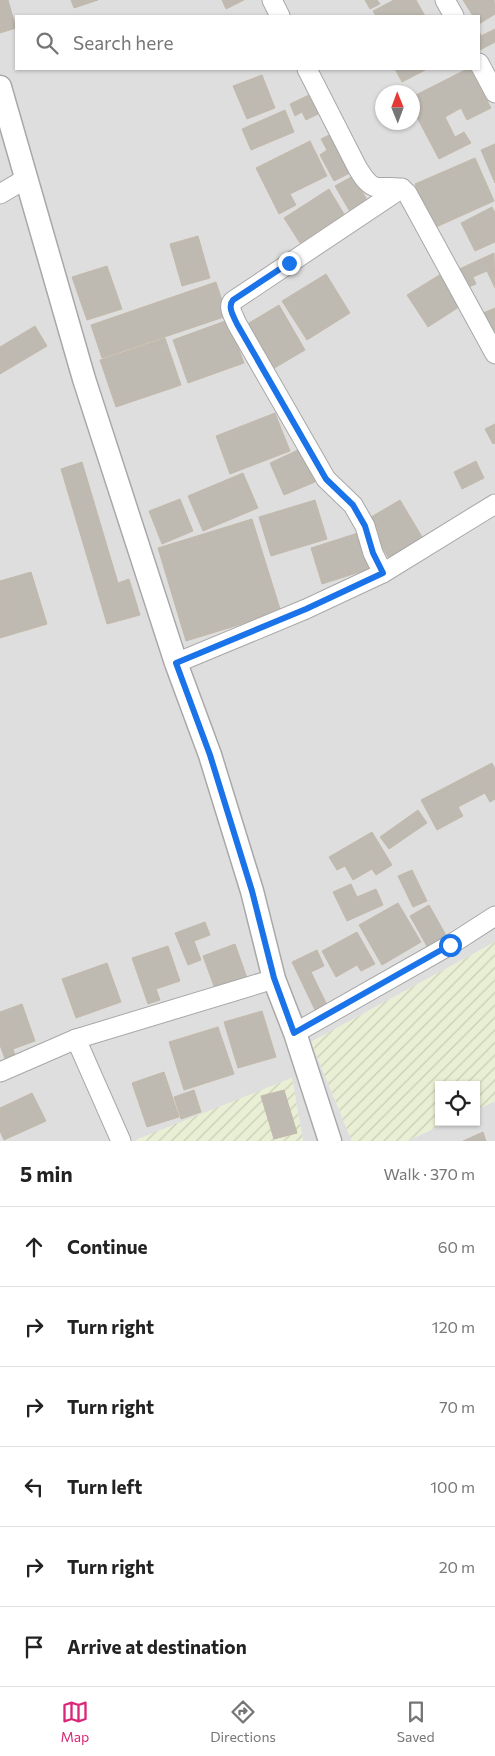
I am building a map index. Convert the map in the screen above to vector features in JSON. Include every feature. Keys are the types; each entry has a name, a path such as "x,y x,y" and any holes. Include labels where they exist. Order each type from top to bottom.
{"street":[{"path":"272,0 280,15"},
{"path":"445,0 453,15"},
{"path":"480,65 495,93"},
{"path":"308,70 356,167 367,182 376,187 396,186 402,188 407,193 495,354"},
{"path":"0,87 86,388 176,663 210,755 238,841 274,978 330,1141"},
{"path":"0,194 27,178"},
{"path":"383,573 373,553 365,526 353,505 326,479 237,324 230,303 402,188"},
{"path":"176,663 306,609 383,573 495,504"},
{"path":"294,1033 450,945 495,916"},
{"path":"0,1072 76,1039 274,978"},
{"path":"76,1039 121,1141"}],"shaded area":[{"path":"0,0 495,0 495,942 311,1042 352,1141 303,1141 292,1078 136,1141 0,1141"},
{"path":"495,1101 495,1141 407,1141 439,1126 480,1126 480,1108"}],"green space":[{"path":"495,942 495,1101 480,1108 480,1081 435,1081 435,1126 439,1126 407,1141 352,1141 311,1042"},
{"path":"292,1078 303,1141 135,1140"}],"building":[{"path":"0,0 8,0 15,28 0,33"},
{"path":"71,0 98,0 74,8"},
{"path":"222,0 244,0 226,9"},
{"path":"365,0 377,0 380,4 370,9"},
{"path":"394,0 416,0 424,15 375,15 373,11"},
{"path":"463,0 494,0 495,14 480,23 480,15 472,15"},
{"path":"495,29 495,42 480,50 480,34 481,36"},
{"path":"396,70 425,70 402,82"},
{"path":"465,70 471,70 491,108 467,120 461,108 445,117 455,137 464,132 471,143 439,159 420,123 420,93"},
{"path":"262,75 275,108 247,119 233,86"},
{"path":"311,94 320,113 306,120 302,112 295,116 290,104"},
{"path":"285,110 294,132 251,150 242,129"},
{"path":"331,134 352,172 334,181 320,155 327,150 321,139"},
{"path":"310,141 327,176 290,194 296,205 279,214 256,168"},
{"path":"495,144 495,183 481,150"},
{"path":"475,158 494,201 434,228 415,184"},
{"path":"353,176 367,200 349,210 335,186"},
{"path":"329,189 344,214 300,243 284,218"},
{"path":"492,207 495,213 495,242 475,251 461,223"},
{"path":"198,236 210,278 182,286 170,244"},
{"path":"494,253 495,288 487,271 473,277 476,284 464,289 455,271"},
{"path":"107,266 122,309 87,320 72,277"},
{"path":"326,274 350,313 307,340 282,301"},
{"path":"441,274 462,305 428,327 407,295"},
{"path":"216,282 227,316 102,358 91,325"},
{"path":"279,305 305,350 271,370 244,326"},
{"path":"495,308 495,332 491,333 483,313"},
{"path":"228,320 244,363 188,383 173,340"},
{"path":"35,326 47,346 0,374 0,347"},
{"path":"165,338 181,385 116,407 100,360"},
{"path":"275,413 290,451 230,474 216,436"},
{"path":"495,424 495,443 493,444 485,429"},
{"path":"300,449 315,482 284,495 270,463"},
{"path":"476,461 484,478 462,489 454,472"},
{"path":"82,462 118,583 129,579 140,615 107,624 61,469"},
{"path":"243,473 258,508 203,531 188,496"},
{"path":"180,499 193,531 162,544 149,511"},
{"path":"315,500 327,539 271,556 259,517"},
{"path":"400,500 424,540 390,560 366,520"},
{"path":"252,519 281,612 186,641 158,548"},
{"path":"358,533 369,569 322,584 311,548"},
{"path":"31,572 47,624 0,638 0,581"},
{"path":"492,763 495,769 495,799 490,802 485,793 458,807 463,816 437,830 421,800"},
{"path":"418,810 427,823 389,849 380,837"},
{"path":"372,832 392,865 376,875 372,869 353,880 345,866 337,870 329,857"},
{"path":"412,870 427,901 413,907 398,876"},
{"path":"351,884 357,897 376,889 383,905 347,921 333,892"},
{"path":"398,903 421,942 382,965 359,925"},
{"path":"429,905 447,937 428,948 410,916"},
{"path":"205,922 210,935 194,941 201,960 188,965 175,933"},
{"path":"357,932 375,964 361,971 357,965 336,977 322,951"},
{"path":"235,944 247,978 215,989 203,956"},
{"path":"168,946 180,981 156,989 160,1000 148,1004 132,958"},
{"path":"317,950 324,966 311,972 327,1005 315,1010 292,962"},
{"path":"107,963 121,1002 76,1018 62,979"},
{"path":"22,1004 35,1041 13,1049 15,1055 5,1059 0,1045 0,1012"},
{"path":"262,1011 276,1057 238,1068 224,1022"},
{"path":"218,1027 234,1074 184,1090 169,1042"},
{"path":"164,1072 179,1117 147,1127 132,1083"},
{"path":"194,1090 201,1112 181,1119 174,1097"},
{"path":"284,1090 297,1133 274,1139 261,1096"},
{"path":"32,1093 46,1121 4,1140 0,1131 0,1108"},
{"path":"483,1132 486,1141 463,1141"}],"route":[{"path":"289,263 233,300 230,303 230,307 237,324 326,479 353,505 365,526 373,553 383,573 306,609 176,663 210,755 238,841 274,978 294,1033 450,945"}]}
